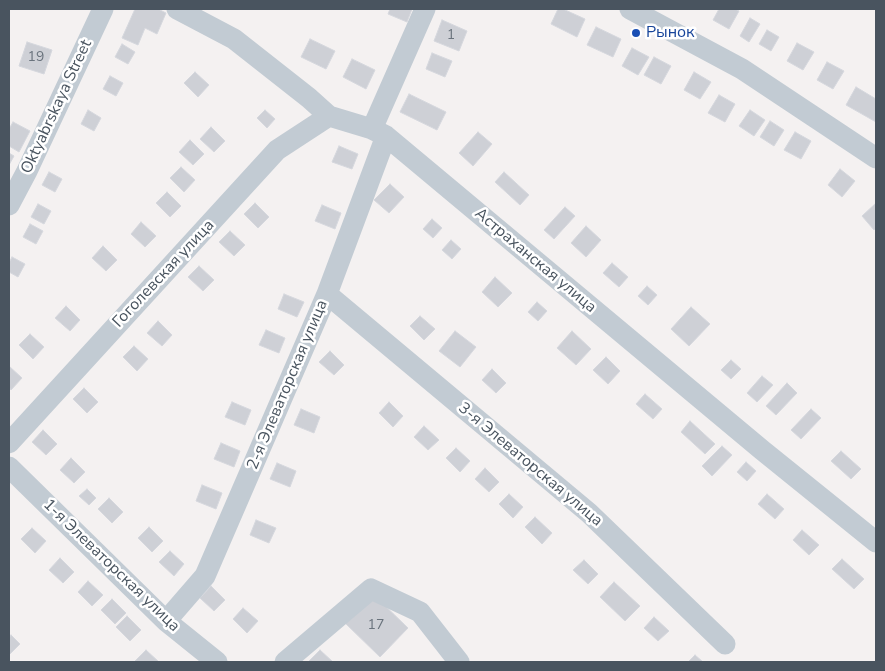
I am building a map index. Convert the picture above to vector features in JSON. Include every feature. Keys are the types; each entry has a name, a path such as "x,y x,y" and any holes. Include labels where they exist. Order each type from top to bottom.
{"street":[{"name":"Oktyabrskaya Street","path":"9,205 27,171 103,9"},
{"name":"Астраханская улица","path":"177,9 234,39 329,116 379,132 762,450 876,542"},
{"name":"2-я Элеваторская улица","path":"166,621 205,576 327,294 379,132 425,9"},
{"path":"630,9 742,69 876,158"},
{"name":"Гоголевская улица","path":"9,443 277,150 329,116"},
{"name":"3-я Элеваторская улица","path":"327,294 589,513 725,644"},
{"name":"1-я Элеваторская улица","path":"9,467 166,621 217,662"},
{"path":"285,662 371,589 420,612 459,662"}],"building":[{"path":"135,9 158,9 166,13 157,34 145,28 138,45 122,38"},
{"path":"390,9 412,9 407,22 388,14"},
{"path":"558,9 563,9 585,19 577,37 551,24"},
{"path":"719,9 735,9 739,11 729,29 713,20"},
{"path":"750,18 760,24 749,42 740,36"},
{"path":"442,20 467,31 459,51 434,41"},
{"path":"596,27 621,39 613,57 587,45"},
{"path":"767,30 779,37 771,51 759,44"},
{"path":"310,39 335,51 326,69 301,57"},
{"path":"27,42 52,50 44,74 19,66"},
{"path":"797,43 814,52 803,70 787,61"},
{"path":"122,44 135,52 128,64 115,57"},
{"path":"632,48 649,57 638,75 622,66"},
{"path":"432,53 452,61 445,77 426,69"},
{"path":"654,57 671,66 661,84 644,75"},
{"path":"352,59 375,70 366,89 343,77"},
{"path":"827,62 844,71 833,89 817,80"},
{"path":"195,72 209,85 198,97 184,83"},
{"path":"694,72 711,82 700,99 684,90"},
{"path":"110,76 123,83 116,96 103,89"},
{"path":"856,87 876,99 876,122 846,105"},
{"path":"409,94 446,112 437,130 400,112"},
{"path":"719,95 735,104 725,122 708,113"},
{"path":"88,110 101,118 94,131 81,124"},
{"path":"265,110 275,119 267,128 257,118"},
{"path":"750,110 765,120 754,136 739,126"},
{"path":"770,121 784,130 774,146 760,137"},
{"path":"13,122 30,131 19,152 9,146 9,129"},
{"path":"211,127 225,141 214,152 200,139"},
{"path":"478,132 492,144 473,166 459,153"},
{"path":"795,132 811,141 801,159 784,150"},
{"path":"190,140 204,154 193,165 179,152"},
{"path":"339,146 358,154 352,169 332,162"},
{"path":"9,153 14,156 9,165"},
{"path":"181,167 195,180 184,192 170,178"},
{"path":"840,169 855,181 842,197 828,185"},
{"path":"49,172 62,179 55,192 42,185"},
{"path":"504,172 529,195 520,205 495,182"},
{"path":"390,184 404,197 389,213 374,200"},
{"path":"167,192 181,206 170,217 156,203"},
{"path":"255,203 269,217 258,228 244,214"},
{"path":"876,203 876,228 874,230 862,216"},
{"path":"38,204 51,211 44,224 31,217"},
{"path":"322,205 341,213 335,229 315,221"},
{"path":"565,207 575,216 554,239 544,230"},
{"path":"432,219 442,228 433,238 423,229"},
{"path":"141,222 156,236 145,247 131,234"},
{"path":"30,224 43,231 36,244 23,237"},
{"path":"586,226 601,240 586,257 571,243"},
{"path":"230,231 245,245 234,256 219,242"},
{"path":"451,240 461,249 452,259 442,250"},
{"path":"103,246 117,260 106,271 92,258"},
{"path":"12,257 25,264 18,277 9,272 9,263"},
{"path":"612,263 628,277 619,287 603,273"},
{"path":"199,266 214,280 203,291 188,277"},
{"path":"495,277 512,293 498,307 482,292"},
{"path":"647,286 657,295 648,305 638,296"},
{"path":"284,294 304,302 297,317 278,309"},
{"path":"537,302 547,311 538,321 528,312"},
{"path":"66,306 80,320 70,331 55,318"},
{"path":"691,307 710,324 689,346 671,329"},
{"path":"420,316 435,329 424,340 410,326"},
{"path":"158,321 172,335 162,346 147,333"},
{"path":"266,330 285,338 279,353 259,345"},
{"path":"455,331 476,347 460,367 439,351"},
{"path":"572,331 591,349 576,365 557,348"},
{"path":"30,334 44,347 33,359 19,345"},
{"path":"134,346 148,359 137,371 123,357"},
{"path":"330,351 344,365 334,375 319,362"},
{"path":"606,357 620,371 608,384 593,370"},
{"path":"731,360 741,369 731,379 721,370"},
{"path":"9,366 22,378 11,390 9,387"},
{"path":"492,369 506,383 496,393 482,380"},
{"path":"762,376 773,385 757,402 747,393"},
{"path":"787,383 797,393 776,415 766,406"},
{"path":"84,388 98,402 87,413 73,399"},
{"path":"645,394 662,409 653,419 636,404"},
{"path":"232,402 251,410 245,425 225,417"},
{"path":"389,402 403,416 393,427 379,413"},
{"path":"301,409 320,417 314,433 294,425"},
{"path":"811,409 821,418 801,439 791,430"},
{"path":"690,421 715,444 705,454 681,432"},
{"path":"424,426 439,440 428,450 414,437"},
{"path":"43,430 57,444 46,455 32,442"},
{"path":"221,443 240,451 234,467 214,459"},
{"path":"722,446 732,455 712,476 702,466"},
{"path":"456,448 470,461 460,472 446,458"},
{"path":"841,451 861,469 851,479 831,461"},
{"path":"71,458 85,472 74,483 60,470"},
{"path":"746,462 756,471 747,481 737,472"},
{"path":"277,463 296,471 290,487 270,479"},
{"path":"485,468 499,482 489,492 475,479"},
{"path":"202,485 222,493 216,509 196,501"},
{"path":"87,489 96,498 89,505 79,496"},
{"path":"509,494 523,507 513,518 499,504"},
{"path":"767,494 784,509 775,519 758,504"},
{"path":"109,498 123,512 112,523 98,509"},
{"path":"535,517 552,533 542,544 525,527"},
{"path":"256,520 276,528 269,543 250,535"},
{"path":"149,527 163,541 152,552 138,538"},
{"path":"32,528 46,541 35,553 21,539"},
{"path":"802,530 819,545 809,555 793,540"},
{"path":"170,551 184,564 174,576 159,562"},
{"path":"60,558 74,572 63,583 49,570"},
{"path":"842,559 864,579 854,589 832,569"},
{"path":"584,560 598,574 588,584 573,570"},
{"path":"88,581 103,595 92,606 78,592"},
{"path":"614,582 640,606 625,621 600,597"},
{"path":"211,586 225,600 214,611 200,598"},
{"path":"373,594 408,628 380,657 345,623"},
{"path":"112,599 126,613 115,624 101,610"},
{"path":"243,608 258,621 247,633 233,619"},
{"path":"127,616 141,630 130,641 116,627"},
{"path":"654,617 669,631 658,641 644,628"},
{"path":"11,635 20,644 9,655 9,638"},
{"path":"146,650 159,662 135,661"},
{"path":"320,650 333,662 308,662"},
{"path":"695,655 703,662 688,662"}],"place":[{"name":"Рынок","path":"636,33"}]}
